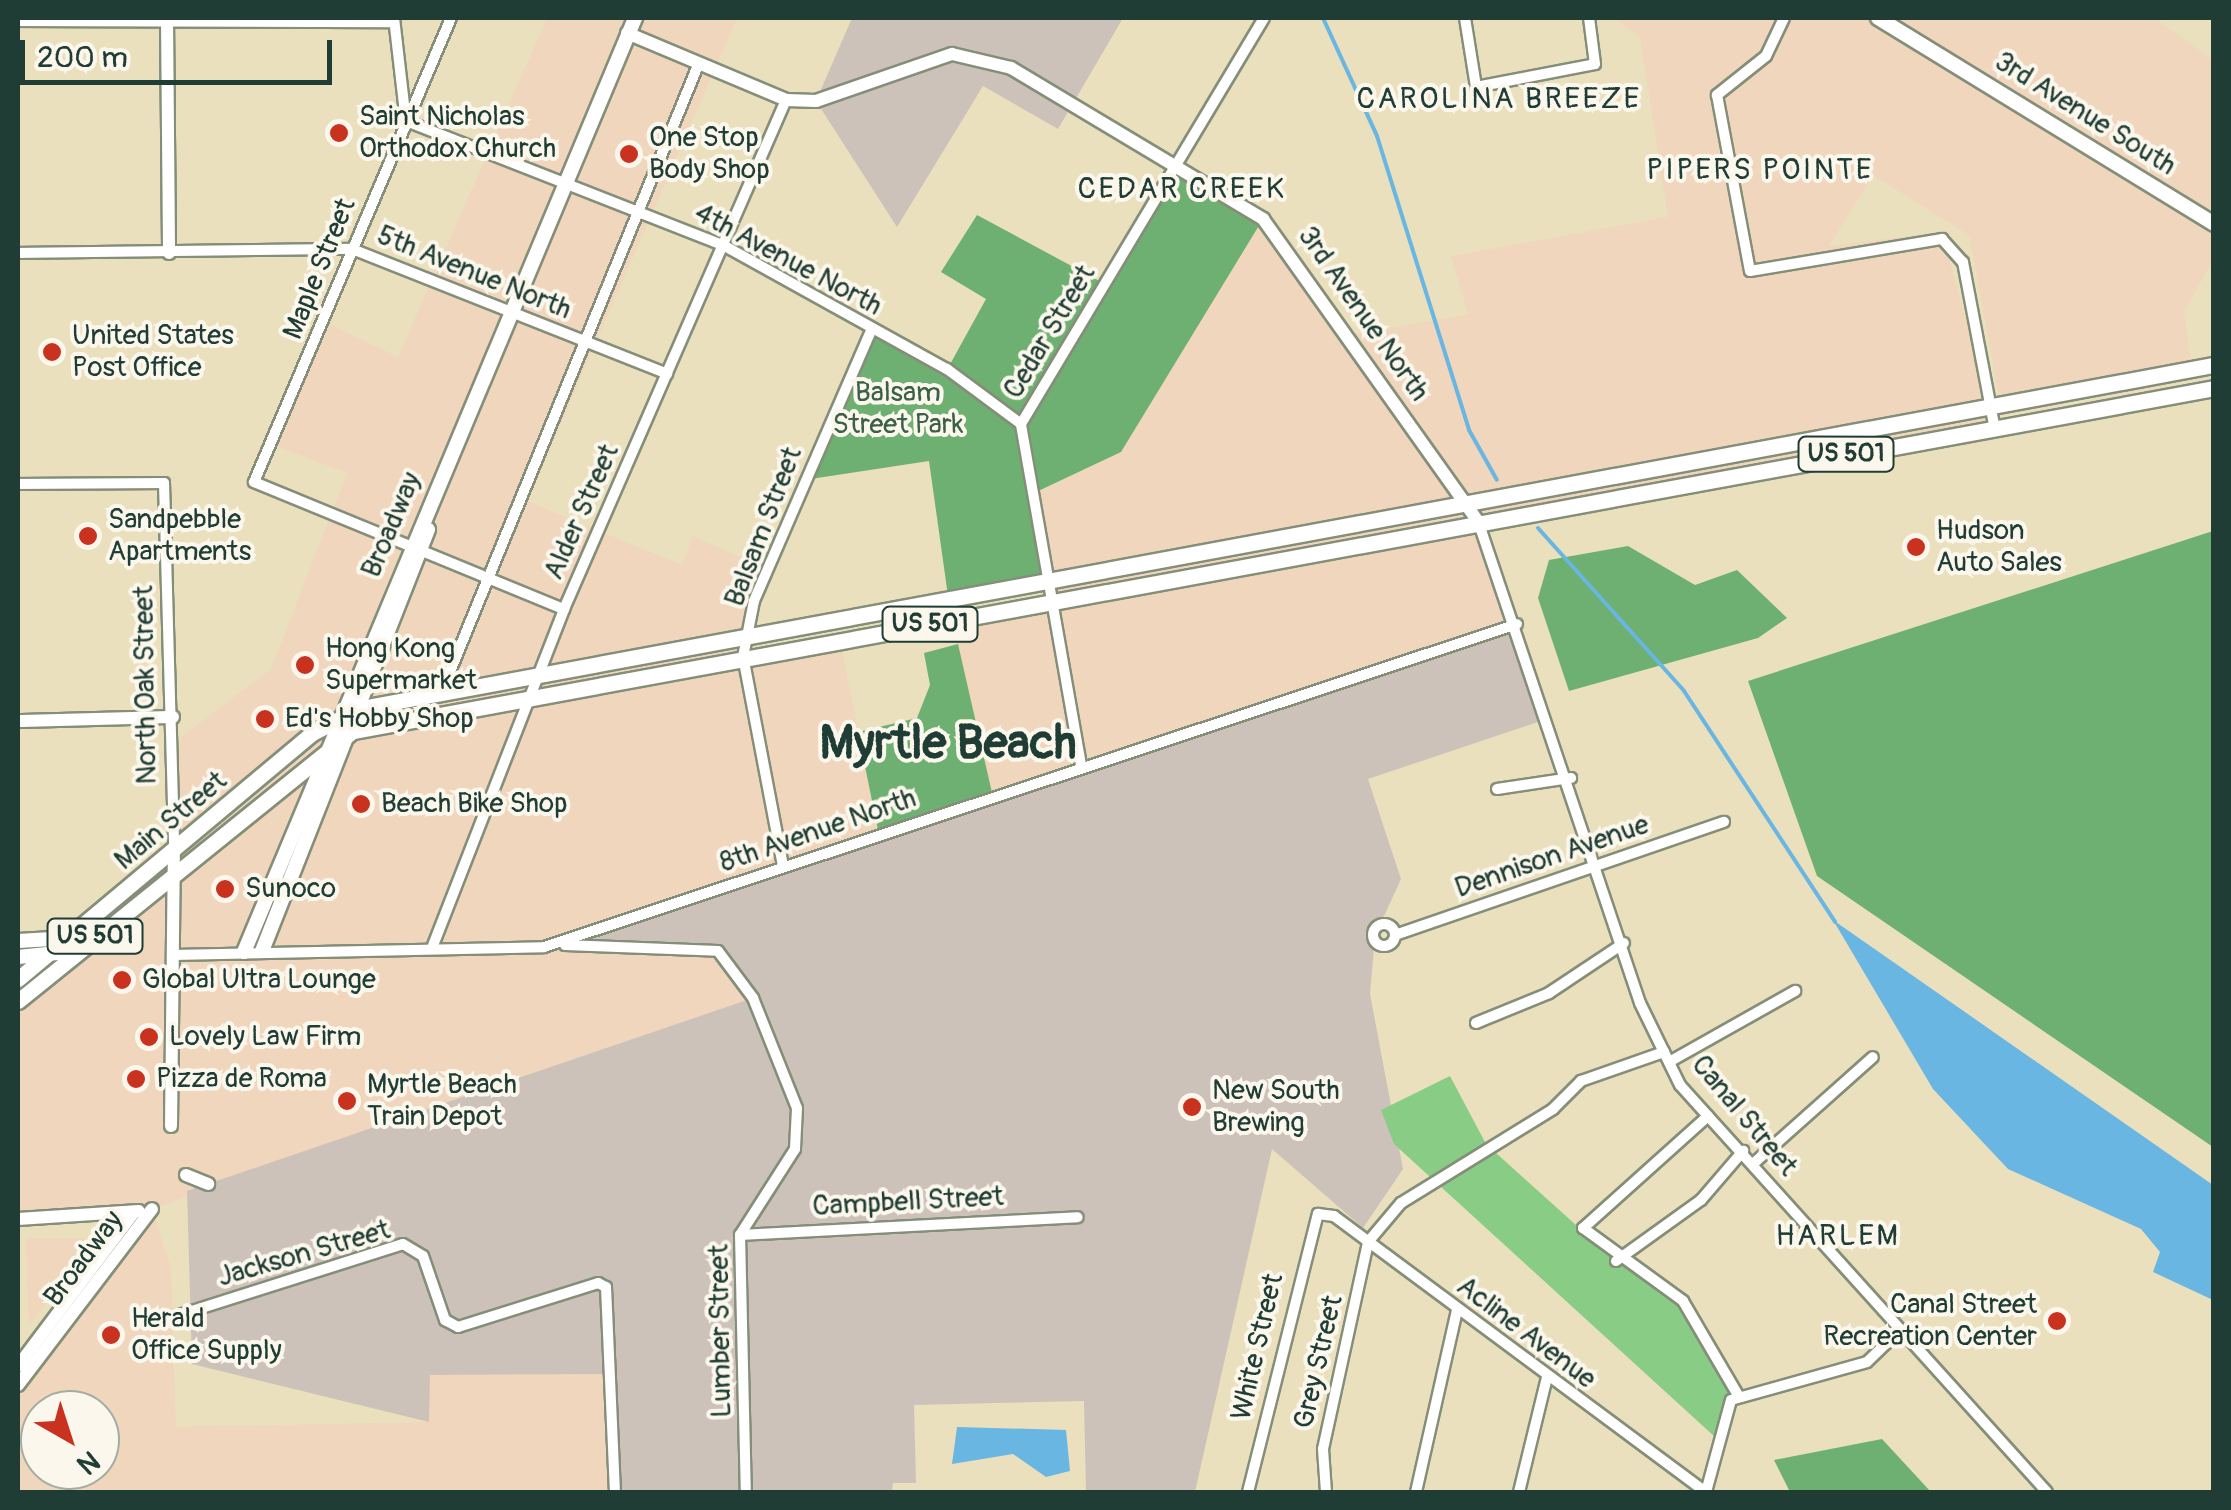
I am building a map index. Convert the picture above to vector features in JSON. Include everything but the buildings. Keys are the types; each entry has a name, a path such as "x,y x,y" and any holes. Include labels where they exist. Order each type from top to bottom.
{"main road":[{"name":"Broadway","path":"244,952 635,18"},
{"name":"3rd Avenue South","path":"1878,18 2214,224"},
{"name":"US 501","path":"361,708 539,679 2214,365"},
{"name":"US 501","path":"353,731 2214,388"},
{"name":"Broadway","path":"262,951 353,731 417,543"},
{"name":"Main Street","path":"18,1001 73,944 174,854 341,717 361,708"},
{"name":"Main Street","path":"18,979 49,954 73,944 174,873 330,745 353,731"},
{"path":"18,941 73,944"},
{"path":"18,957 49,954"}],"street":[{"path":"166,18 170,253"},
{"name":"Maple Street","path":"417,543 254,482 451,18"},
{"name":"Cedar Street","path":"1081,765 1021,424 1264,18"},
{"path":"1465,18 1476,87 1595,64 1589,18"},
{"path":"1784,18 1766,56 1717,95 1750,271 1942,239 1963,262 1994,426"},
{"path":"18,21 394,20 406,122"},
{"path":"628,34 786,100"},
{"name":"3rd Avenue North","path":"786,100 816,101 921,61 975,56 1011,68 1172,170 1263,219 1292,249 1478,522"},
{"path":"440,696 699,63"},
{"name":"Alder Street","path":"432,948 564,609 786,100"},
{"name":"4th Avenue North","path":"406,122 570,181 723,244 947,369 1021,424"},
{"name":"5th Avenue North","path":"18,253 352,249 667,374"},
{"name":"Balsam Street","path":"783,866 743,658 754,601 871,330"},
{"name":"North Oak Street","path":"18,484 164,484 174,717 171,1126"},
{"name":"Canal Street","path":"1478,522 1666,1057 1708,1116 2047,1492"},
{"path":"417,543 564,609"},
{"name":"8th Avenue North","path":"173,955 555,944 1081,765 1517,624"},
{"path":"18,721 174,717"},
{"path":"1497,790 1571,778"},
{"name":"Dennison Avenue","path":"1395,935 1724,822"},
{"path":"1476,1023 1549,994 1624,943"},
{"name":"Lumber Street","path":"555,944 718,951 732,961 784,1068 800,1132 740,1235 746,1492"},
{"path":"1368,1242 1400,1203 1553,1109 1581,1080 1666,1057 1795,991"},
{"path":"1754,1164 1874,1058"},
{"path":"1708,1116 1583,1228 1616,1260 1682,1300 1738,1395"},
{"path":"1616,1260 1701,1200 1743,1151"},
{"path":"186,1175 208,1184"},
{"name":"Broadway","path":"18,1366 134,1212 152,1209 18,1385"},
{"path":"18,1219 134,1212"},
{"name":"Acline Avenue","path":"1318,1214 1368,1242 1706,1492"},
{"name":"White Street","path":"1248,1492 1318,1214"},
{"name":"Campbell Street","path":"740,1235 1078,1217"},
{"name":"Grey Street","path":"1326,1492 1323,1449 1368,1242"},
{"name":"Jackson Street","path":"173,1317 403,1244 423,1256 445,1320 458,1327 598,1283 606,1287 615,1492"},
{"path":"1416,1492 1457,1310"},
{"path":"1706,1492 1719,1416 1738,1395 1867,1362 1900,1331"},
{"path":"1520,1492 1548,1378"}],"shaded area":[{"path":"547,18 737,18 527,501 682,565 693,536 767,569 743,657 840,641 879,835 718,951 753,998 152,1209 171,1269 176,1427 428,1422 430,1375 612,1374 615,1492 18,1492 18,1383 151,1210 18,1219 18,1001 174,873 180,738 271,669 347,473 273,445 323,321 398,357"},
{"path":"852,18 1123,18 1058,129 983,86 897,227 816,101"},
{"path":"1614,18 2154,18 2213,60 2213,260 2184,312 2192,370 2001,406 1969,235 1873,175 1829,246 1942,232 1994,425 1479,522 1518,623 993,797 952,620 1052,600 1034,493 1121,452 1263,219 1347,336 1468,314 1451,256 1668,217 1640,37"},
{"path":"1517,624 1550,718 1368,779 1401,879 1375,936 1370,994 1403,1169 1363,1228 1272,1149 1195,1492 1086,1492 1084,1401 914,1405 916,1483 893,1483 892,1492 621,1492 611,1374 430,1375 429,1422 192,1364 187,1191 753,998 718,951 555,944"},
{"path":"26,1238 98,1238 29,1325"}],"green space":[{"name":"Balsam Street Park","path":"1172,170 1263,219 1121,452 1034,493 1050,582 949,603 929,461 804,480 871,330 948,368 986,299 941,272 977,215 1105,284"},
{"path":"2213,531 2213,1147 1817,876 1748,681"},
{"path":"1628,546 1695,585 1737,570 1787,618 1758,638 1569,691 1538,598 1549,560"},
{"path":"958,644 993,797 879,835 858,732 917,718 930,685 924,653"},
{"path":"1450,1076 1486,1144 1616,1261 1683,1301 1738,1395 1715,1437 1394,1144 1381,1110"},
{"path":"1882,1439 1931,1492 1790,1492 1774,1460"}],"water":[{"path":"1833,920 2213,1185 2213,1300 2153,1272 2160,1252 2141,1229 2008,1169 1933,1089"},
{"path":"957,1427 1066,1430 1070,1471 1046,1477 1013,1454 952,1464"}],"waterway":[{"path":"1323,18 1377,136 1469,430 1497,480"},
{"path":"1538,528 1684,691 1835,922"}],"place":[{"name":"Saint Nicholas Orthodox Church","path":"339,133"},
{"name":"One Stop Body Shop","path":"629,154"},
{"name":"United States Post Office","path":"52,352"},
{"name":"Sandpebble Apartments","path":"88,536"},
{"name":"Hudson Auto Sales","path":"1916,547"},
{"name":"Hong Kong Supermarket","path":"305,665"},
{"name":"Ed's Hobby Shop","path":"265,719"},
{"name":"Beach Bike Shop","path":"361,804"},
{"name":"Sunoco","path":"225,889"},
{"name":"Global Ultra Lounge","path":"122,980"},
{"name":"Lovely Law Firm","path":"149,1037"},
{"name":"Pizza de Roma","path":"136,1079"},
{"name":"Myrtle Beach Train Depot","path":"347,1101"},
{"name":"New South Brewing","path":"1192,1107"},
{"name":"Canal Street Recreation Center","path":"2057,1321"},
{"name":"Herald Office Supply","path":"111,1335"}],"district":[{"name":"CAROLINA BREEZE","path":"1499,99"},
{"name":"PIPERS POINTE","path":"1760,170"},
{"name":"CEDAR CREEK","path":"1182,189"},
{"name":"Myrtle Beach","path":"948,744"},
{"name":"HARLEM","path":"1838,1236"}]}
